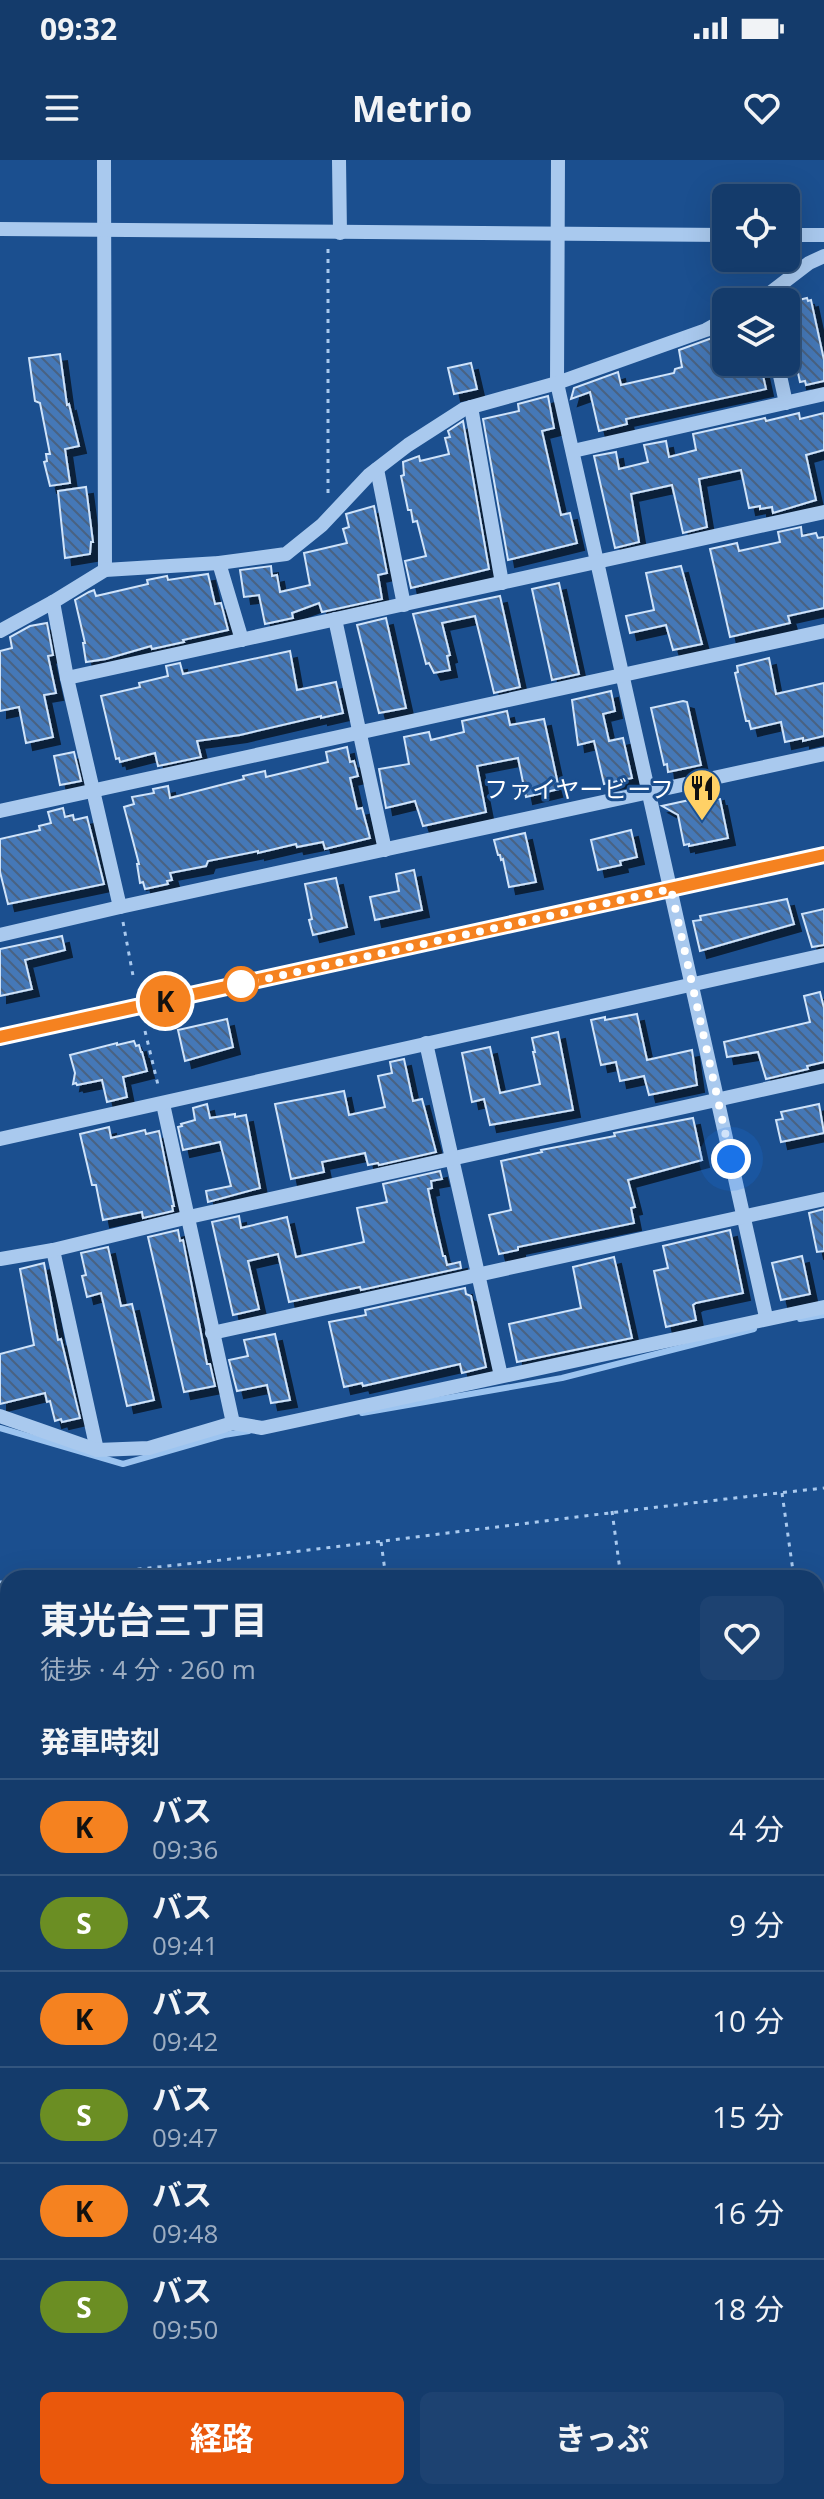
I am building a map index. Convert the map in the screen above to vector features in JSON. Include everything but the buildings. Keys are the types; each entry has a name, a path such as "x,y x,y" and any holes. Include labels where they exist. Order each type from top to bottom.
{"street":[{"path":"104,160 105,570"},
{"path":"334,233 339,160"},
{"path":"558,160 557,383 766,1317"},
{"path":"0,229 712,235"},
{"path":"800,235 824,235"},
{"path":"777,288 809,263 824,256"},
{"path":"0,631 105,570 219,563 286,554 328,519 377,469 464,409 557,383 712,327"},
{"path":"780,376 786,403"},
{"path":"573,451 824,394"},
{"path":"471,407 502,583"},
{"path":"377,469 404,605"},
{"path":"67,678 824,512"},
{"path":"219,563 242,640"},
{"path":"53,602 67,678 120,907"},
{"path":"335,619 385,850"},
{"path":"0,811 824,631"},
{"path":"0,935 824,754"},
{"path":"0,1037 824,855"},
{"path":"0,1139 824,955"},
{"path":"426,1043 501,1376"},
{"path":"0,1259 53,1250 824,1076"},
{"path":"163,1104 233,1423"},
{"path":"212,1333 824,1199"},
{"path":"53,1250 97,1450"},
{"path":"0,1416 97,1450 149,1448 233,1423 262,1428 766,1317 824,1307"}],"path":[{"path":"328,519 334,233"},
{"path":"120,907 134,981"},
{"path":"145,1031 163,1104"},
{"path":"134,1570 824,1488"},
{"path":"782,1493 793,1570"},
{"path":"612,1511 620,1570"},
{"path":"380,1540 385,1570"}],"waterway":[{"path":"800,1319 824,1315"},
{"path":"362,1413 562,1378 754,1329"},
{"path":"0,1428 123,1464 224,1435 249,1431"}],"bus line":[{"name":"K","path":"0,1037 824,855"}],"place":[{"name":"ファイヤービーフ","path":"702,822"}],"route":[{"path":"241,984 234,986 671,889 731,1159"}]}
